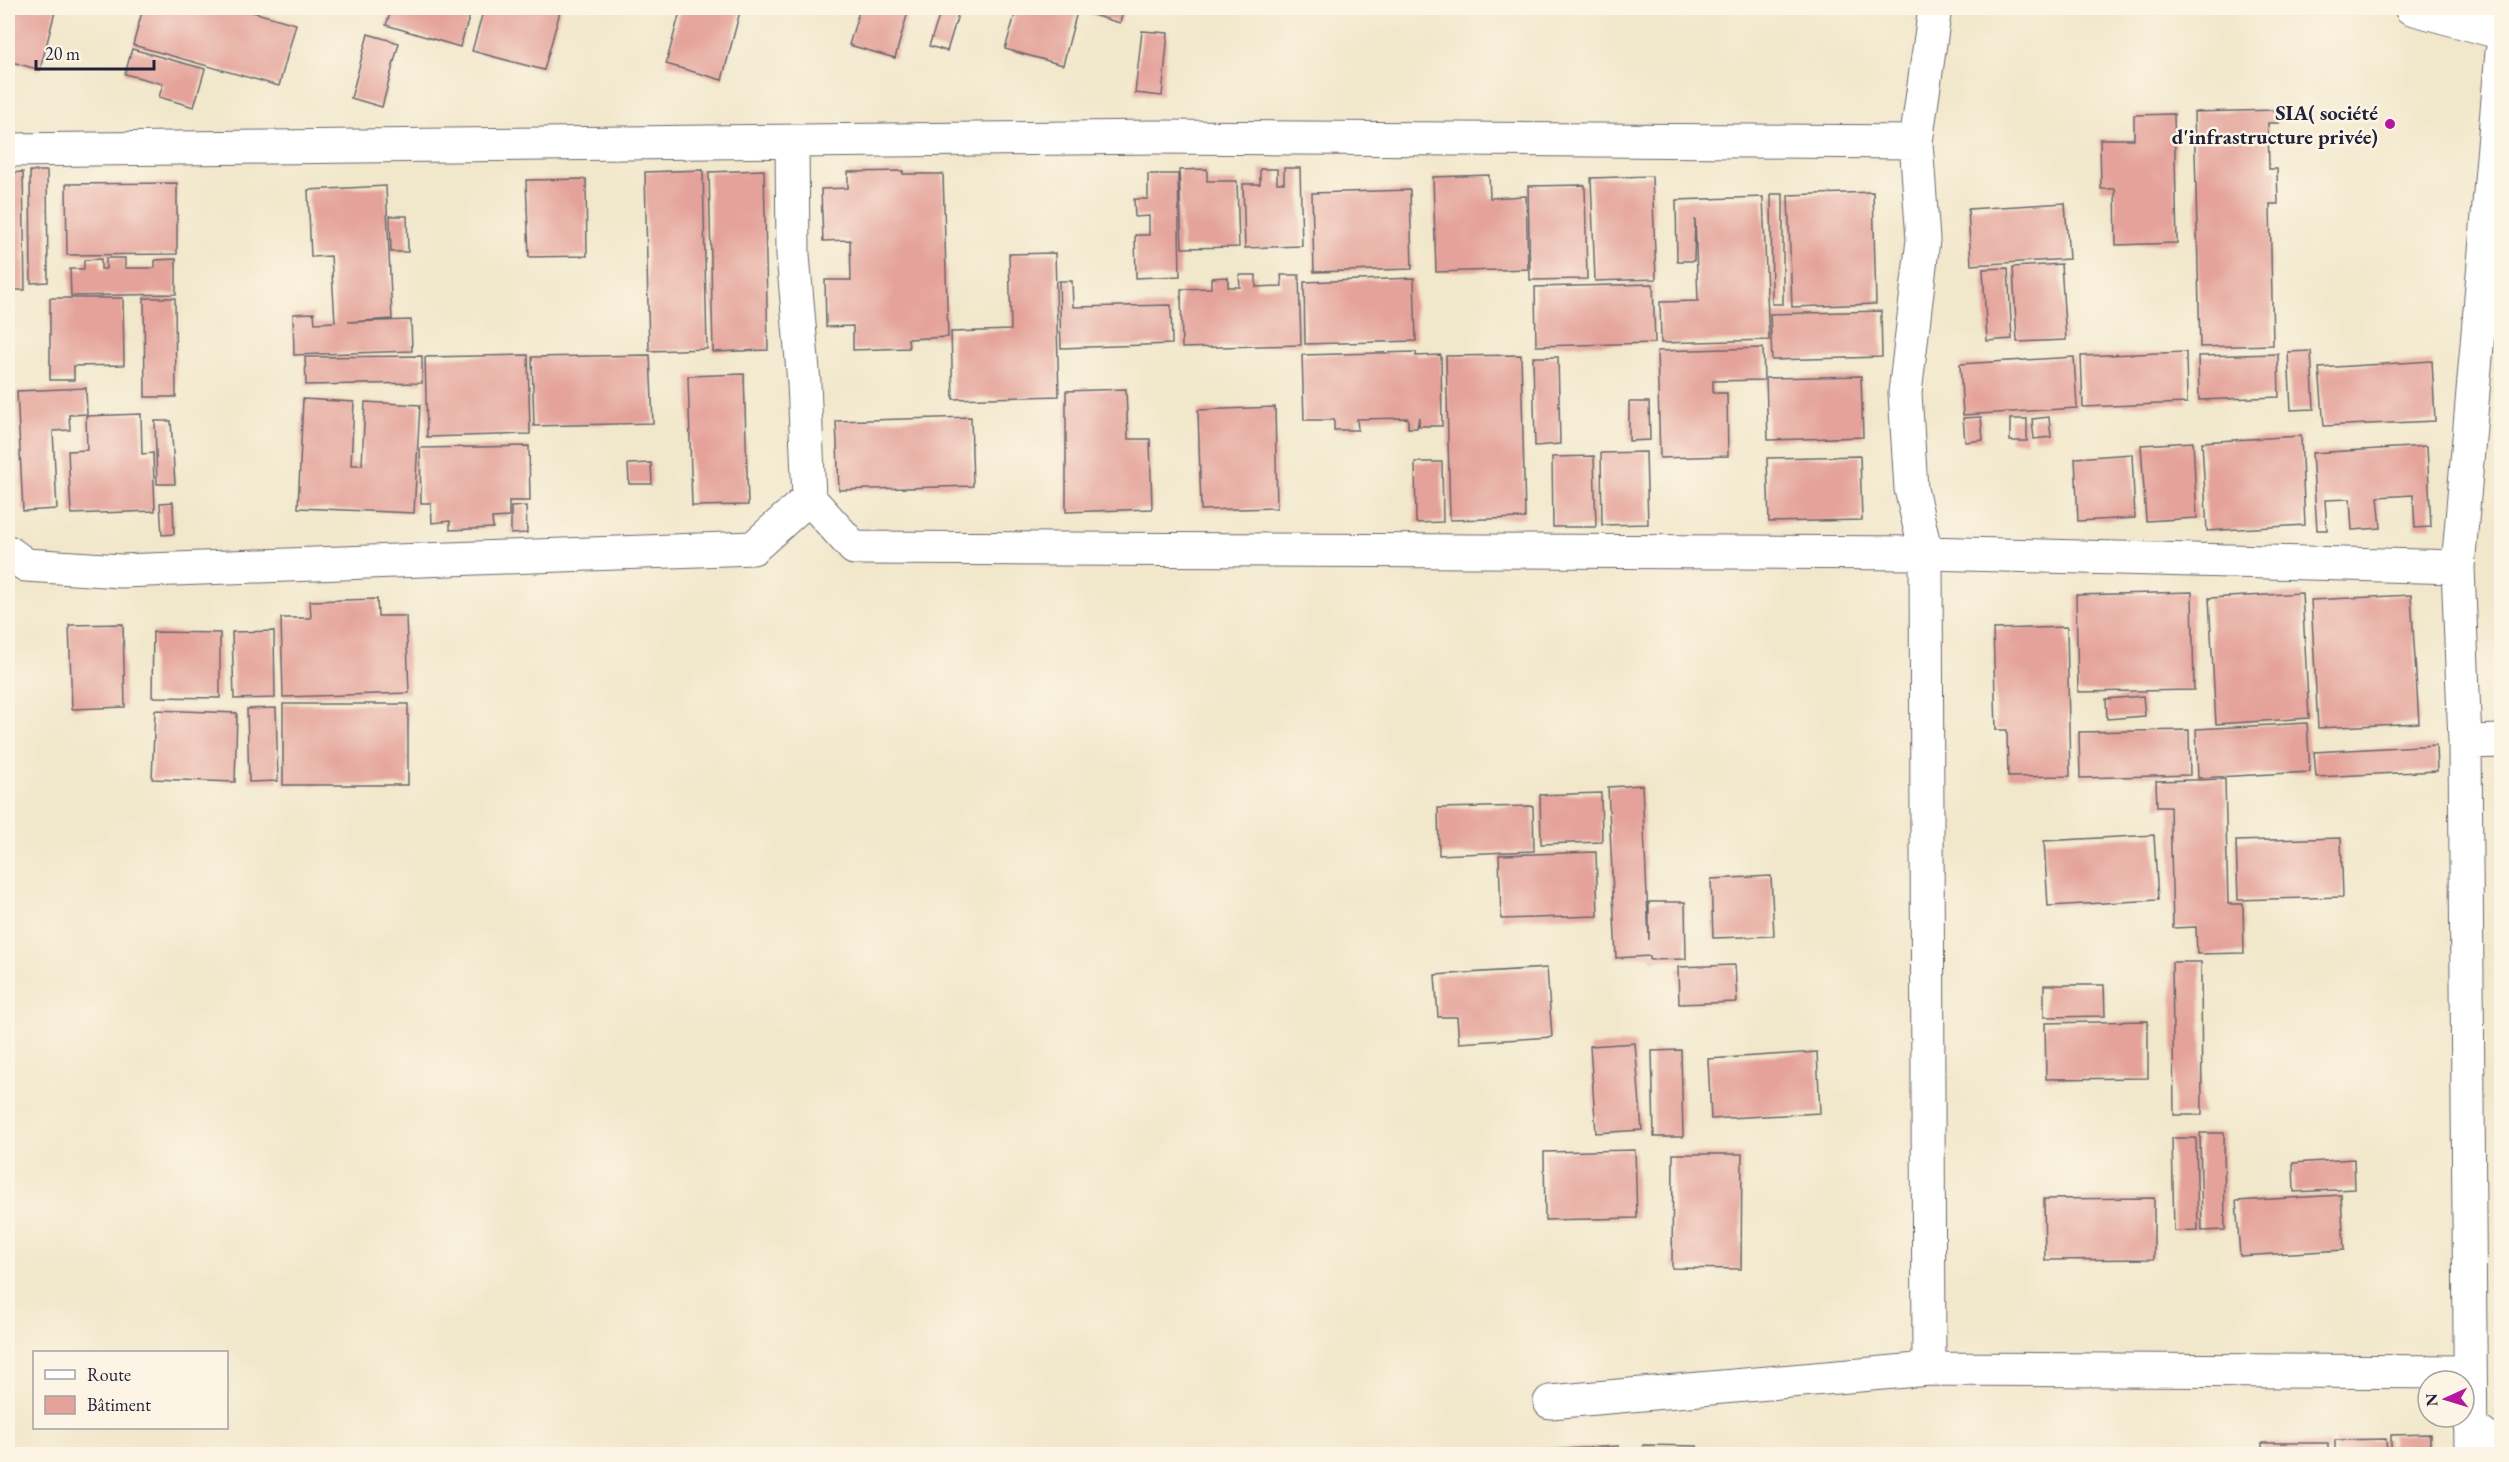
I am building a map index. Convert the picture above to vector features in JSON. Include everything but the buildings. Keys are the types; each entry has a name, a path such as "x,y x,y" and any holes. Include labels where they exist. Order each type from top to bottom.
{"street":[{"path":"1929,1369 1926,553 1911,489 1905,393 1923,240 1916,142 1935,8"},
{"path":"2410,8 2502,33"},
{"path":"2470,1369 2464,742 2458,567 2502,52"},
{"path":"8,150 1165,137 1916,142"},
{"path":"792,142 793,255 804,383 809,498 854,548 1926,553 2458,567"},
{"path":"8,552 26,565 121,571 753,548 809,498"},
{"path":"2464,742 2502,741"},
{"path":"1550,1402 1929,1369 2416,1372"},
{"path":"2470,1440 2502,1450"}],"place":[{"name":"SIA( société d'infrastructure privée)","path":"2390,124"}]}
